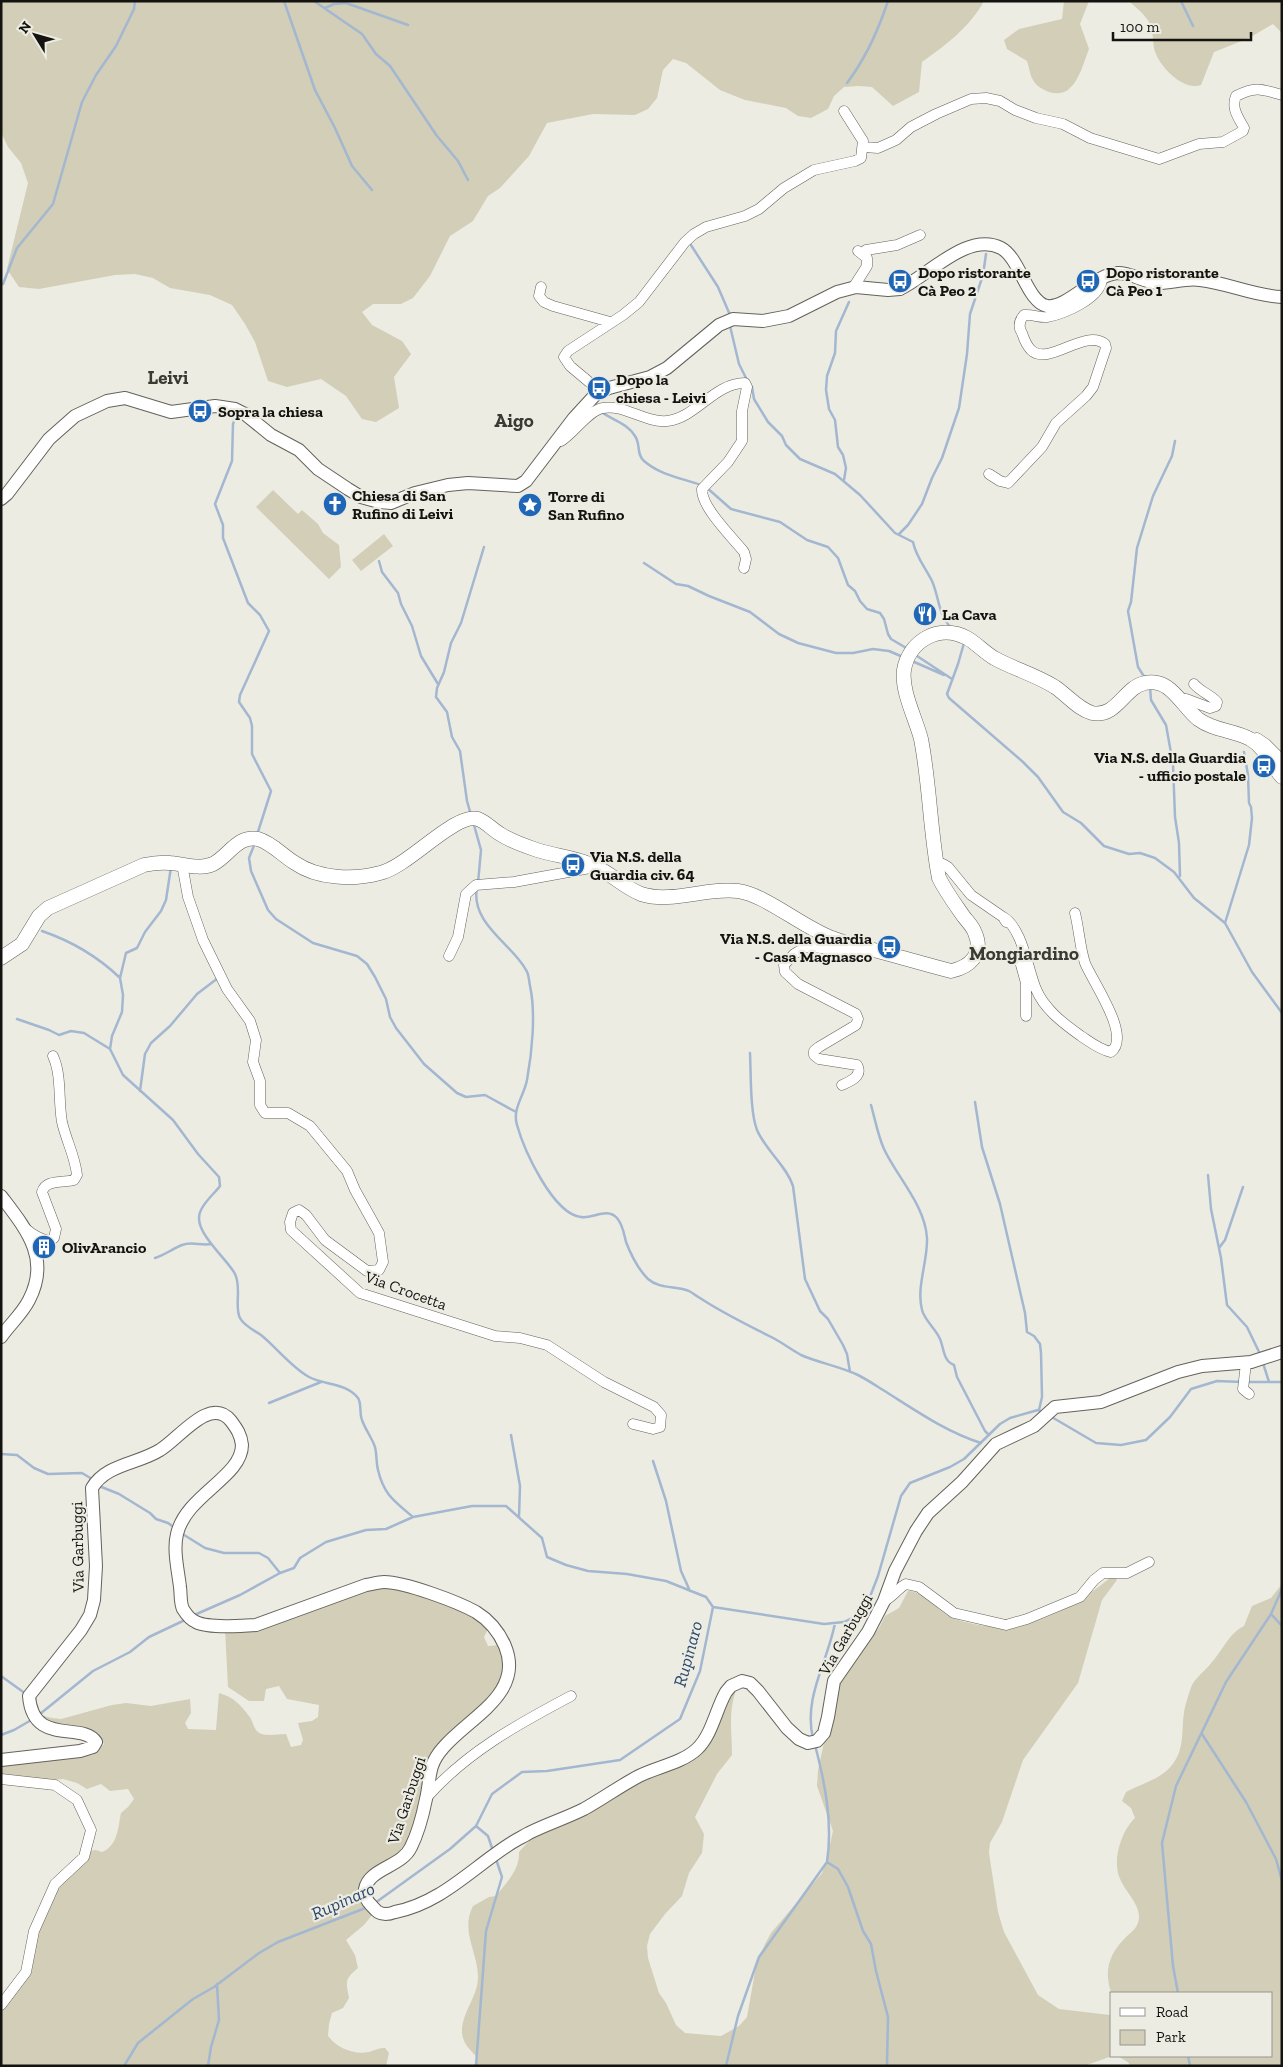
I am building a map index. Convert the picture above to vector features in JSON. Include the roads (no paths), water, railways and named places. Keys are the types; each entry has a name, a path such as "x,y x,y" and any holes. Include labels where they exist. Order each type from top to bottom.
{"main road":[{"path":"1,958 22,944 39,916 48,908 144,865 161,862 204,867 216,863 237,843 256,839 272,846 296,865 312,872 331,876 355,877 392,869 411,858 452,826 466,819 478,819 501,835 538,850 593,865 608,873 626,887 652,896 739,891 759,899 824,935 951,971 963,969 974,959 978,944 975,932 939,878 920,738 905,685 904,672 910,652 920,640 942,633 960,635 995,658 1043,680 1083,709 1092,712 1104,714 1113,709 1134,688 1142,683 1154,681 1164,684 1190,712 1207,725 1251,740 1263,750 1282,776"}],"street":[{"path":"864,147 878,148 896,140 911,127 950,108 971,99 986,98 1000,101 1015,110 1036,118 1063,124 1090,138 1159,159 1199,144 1223,142 1242,131 1244,128 1234,108 1233,102 1236,96 1251,89 1264,89 1282,94"},
{"path":"600,392 570,366 564,357 568,351 639,302 685,242 694,234 720,221 745,216 759,209 784,188 814,170 855,162 862,158 864,141 844,112"},
{"path":"853,288 867,266 867,258 860,252 897,245 920,235"},
{"path":"1,499 7,494 49,439 75,416 106,401 125,398 171,412 215,406 235,409 271,435 299,450 318,469 348,489 361,497 379,502 391,503 421,491 448,484 468,483 518,486 526,481 574,418 596,394 650,377 667,368 712,330 727,322 741,319 763,321 782,318 837,292 853,288 900,289 960,250 972,245 994,245 1008,252 1036,298 1046,306 1056,306 1102,278 1116,273 1129,274 1158,283 1200,280 1265,296 1282,297"},
{"path":"989,474 1000,481 1008,482 1042,448 1056,423 1086,396 1092,387 1106,348 1105,344 1100,340 1091,339 1055,352 1035,353 1030,350 1020,330 1021,320 1024,316 1046,317 1076,307 1094,294 1102,284 1102,278"},
{"path":"541,287 539,296 544,302 610,322"},
{"path":"558,440 562,441 567,438 594,412 602,408 615,408 652,420 668,421 681,416 730,385 745,383 747,387 742,412 742,441 728,462 702,489 702,495 709,508 744,552 746,559 744,568"},
{"path":"1179,699 1186,699 1210,708 1216,706 1217,702 1215,699 1200,691 1194,684"},
{"path":"1251,740 1257,737 1282,760"},
{"path":"936,862 948,868 971,895 1008,920 1014,928 1033,976 1036,989 1060,1021 1093,1044 1105,1051 1111,1052 1117,1044 1116,1027 1108,1006 1085,962 1074,913"},
{"name":"Via Crocetta","path":"182,864 188,897 203,940 227,989 250,1021 256,1040 252,1062 260,1081 260,1105 265,1114 288,1113 310,1126 329,1148 347,1171 354,1190 378,1233 383,1262 379,1270 367,1271 325,1240 306,1215 299,1210 293,1213 290,1222 291,1230 297,1238 339,1271 360,1293 495,1336 520,1338 546,1345 604,1382 654,1407 661,1415 660,1426 653,1429 633,1424"},
{"path":"449,956 458,937 466,894 476,885 514,882 584,869 593,865"},
{"path":"1003,917 1010,928 1023,969 1026,983 1026,1016"},
{"path":"842,1085 854,1079 858,1074 857,1065 818,1060 815,1058 814,1051 856,1025 858,1019 856,1014 798,984 785,972 784,965 794,954 806,948 853,950 863,947"},
{"path":"22,1224 39,1238 49,1241 54,1238 56,1229 42,1192 43,1188 48,1184 74,1180 77,1175 72,1147 62,1122 58,1069 53,1056"},
{"path":"1,1196 22,1224 36,1250 38,1274 30,1300 1,1337"},
{"name":"Via Garbuggi","path":"1,1760 80,1751 93,1747 96,1742 88,1735 66,1733 44,1726 36,1719 30,1708 29,1696 81,1630 90,1615 94,1600 96,1566 92,1488 97,1480 108,1472 162,1450 206,1414 217,1412 227,1416 236,1428 242,1443 241,1455 232,1469 203,1494 189,1510 180,1526 176,1546 182,1608 189,1617 197,1623 256,1626 366,1585 384,1582 405,1585 471,1609 486,1619 502,1638 509,1656 509,1675 503,1688 491,1705 443,1748 429,1772 427,1797 411,1849 400,1861 377,1872 368,1881 365,1890 367,1900 378,1912 387,1914 402,1911 442,1894 512,1842 582,1810 638,1777 682,1758 697,1749 706,1737 726,1692 731,1686 742,1681 750,1683 758,1691 787,1728 799,1739 808,1743 817,1740 824,1733 834,1681 868,1632 884,1601 895,1571 928,1513 962,1482 996,1444 1034,1426 1055,1408 1101,1402 1186,1370 1213,1364 1246,1366 1282,1352"},
{"path":"1246,1366 1246,1392"},
{"path":"884,1601 892,1597 906,1584 919,1587 954,1613 1006,1625 1028,1619 1080,1597 1094,1580 1104,1573 1127,1573 1149,1562"},
{"path":"427,1797 442,1780 466,1759 523,1721 571,1696"},
{"path":"1,1779 54,1784 77,1800 91,1830 84,1857 55,1884 34,1931 24,1975 1,2005"}],"waterway":[{"path":"3,284 17,248 53,204 82,102 96,75 116,46 134,9 135,1"},
{"path":"284,1 315,90 352,166 372,190"},
{"path":"314,1 362,34 376,54 390,66 437,136 458,161 468,180"},
{"path":"847,83 871,44 888,1"},
{"path":"1181,1 1193,26"},
{"path":"325,8 334,4 346,3 408,25"},
{"path":"689,242 718,287 730,315"},
{"path":"899,534 908,525 922,504 942,458 959,408 967,354 970,314 983,275 986,254"},
{"path":"844,480 846,468 843,455 838,447 835,420 829,409 826,390 827,376 835,353 836,331 849,302"},
{"path":"730,326 739,364 747,380"},
{"path":"750,384 754,399 768,422 800,459 835,474 860,495 895,533 913,542 918,557 932,581 943,616 950,627"},
{"path":"600,411 632,432 637,439 642,458 650,466 664,473 701,485"},
{"path":"237,414 233,424 232,461 215,504 223,525 223,538 248,603 260,615 269,631 240,695 239,702 250,718 252,726 252,754 271,791 257,835"},
{"path":"1145,678 1138,667 1128,611 1131,602 1137,548 1153,496 1172,456 1175,441"},
{"path":"706,487 731,509 780,522 807,540 828,547 838,558 848,585 855,591 860,601 867,609 880,613 891,639 908,649"},
{"path":"471,815 467,801 460,751 452,737 447,712 436,697 451,643 461,623 484,547"},
{"path":"379,561 382,572 398,593 401,604 412,626 421,656 438,684"},
{"path":"644,563 676,584 688,586 750,612 779,634 798,643 836,653 853,653 873,649 889,651 903,657"},
{"path":"964,643 947,694 949,698 1023,762 1038,777 1063,812 1081,823 1104,846 1129,854 1140,853 1155,858 1174,872 1194,898 1225,923 1252,972 1282,1013"},
{"path":"914,654 952,679"},
{"path":"912,661 944,675"},
{"path":"1150,687 1151,700 1166,725 1173,764 1180,876"},
{"path":"1225,923 1249,845 1252,818 1244,752"},
{"path":"474,825 481,850 478,883"},
{"path":"255,843 249,858 251,871 268,910 276,919 313,943 357,956 367,964 386,999 390,1017 396,1028 424,1064 457,1093 466,1097 485,1095 516,1112"},
{"path":"171,867 166,900 161,911 145,932 137,948 126,953 120,978 123,995 122,1012 112,1036 110,1049 123,1075 173,1120 198,1154 219,1177 220,1186 201,1210 199,1218 205,1235 235,1274 238,1285 238,1314 240,1318 302,1373 315,1380 342,1387 358,1398 362,1420 375,1447 378,1470 383,1486 395,1502 413,1517"},
{"path":"477,888 477,901 486,923 520,961 527,972 533,1008 532,1046 526,1086 517,1108 516,1119 526,1150 533,1164 550,1193 560,1205 570,1213 581,1217 609,1213 617,1218 635,1262 644,1275 652,1282 662,1286 689,1291 801,1355 858,1375 943,1427 981,1443"},
{"path":"42,931 63,939 83,950 102,962 119,977"},
{"path":"140,1091 145,1054 151,1043 170,1026 197,994 218,978"},
{"path":"17,1019 59,1035 71,1031 84,1033 110,1049"},
{"path":"750,1053 752,1103 757,1130 765,1145 790,1178 793,1186 805,1279 820,1311 828,1319 843,1345 847,1354 850,1372"},
{"path":"975,1102 982,1147 1000,1204 1025,1313 1027,1332 1034,1336 1040,1344 1042,1397 1039,1410"},
{"path":"871,1105 884,1149 916,1203 925,1226 927,1247 920,1292 922,1310 938,1335 948,1361 954,1365 957,1377 985,1431 989,1435"},
{"path":"1208,1175 1211,1209 1221,1258 1227,1305 1247,1327 1261,1356"},
{"path":"1219,1248 1225,1240 1243,1187"},
{"path":"155,1258 186,1244 211,1244"},
{"path":"1263,1363 1269,1382"},
{"name":"Rupinaro","path":"1050,1416 1096,1443 1121,1445 1146,1440 1170,1417 1191,1389 1217,1381 1242,1382"},
{"path":"269,1403 321,1382"},
{"name":"Rupinaro","path":"1248,1382 1282,1382"},
{"name":"Rupinaro","path":"375,1903 450,1849 476,1826 492,1794 522,1772 547,1771 620,1760 680,1719 700,1671 713,1607 824,1624 844,1622 858,1615 866,1607 878,1576 901,1496 910,1483 950,1467 964,1459 1000,1424 1010,1418 1038,1410 1043,1412"},
{"path":"511,1435 520,1486 519,1517"},
{"path":"1,1454 17,1455 34,1468 48,1474 82,1473 92,1479"},
{"path":"653,1461 666,1501 681,1571 690,1591"},
{"path":"99,1486 119,1494 150,1513 156,1519 168,1523 175,1528"},
{"path":"192,1616 294,1568 300,1558 326,1542 366,1530 386,1529 413,1517 472,1506 506,1506 542,1538 547,1557 566,1565 588,1571 627,1574 666,1581 706,1597 713,1607"},
{"path":"181,1533 205,1548 224,1553 259,1553 268,1558 280,1573"},
{"path":"1178,1992 1173,1966 1162,1843 1176,1786 1226,1682 1271,1614 1282,1589"},
{"path":"1271,1614 1282,1626"},
{"path":"40,1714 93,1671 130,1652 149,1637 185,1620"},
{"path":"813,1738 811,1708 835,1623"},
{"path":"1,1676 26,1694"},
{"path":"1,1735 33,1719"},
{"path":"1202,1734 1246,1802 1276,1859 1282,1881"},
{"path":"726,2066 738,2016 759,1957 827,1862 829,1847 827,1803 815,1745"},
{"path":"476,1826 488,1836 493,1851"},
{"path":"476,2066 486,1931 502,1877 496,1859"},
{"path":"827,1862 838,1869 848,1887 863,1931 871,1944 888,2017 887,2066"},
{"name":"Rupinaro","path":"124,2066 138,2043 193,1999 214,1987 259,1953 278,1942 368,1907"},
{"path":"208,2066 211,2047 219,2020 217,1984"},
{"path":"1188,2057 1190,2066"}],"place":[{"name":"Dopo ristorante Cà Peo 2","path":"900,281"},
{"name":"Dopo ristorante Cà Peo 1","path":"1088,281"},
{"name":"Dopo la chiesa - Leivi","path":"599,388"},
{"name":"Sopra la chiesa","path":"200,411"},
{"name":"Chiesa di San Rufino di Leivi","path":"335,504"},
{"name":"Torre di San Rufino","path":"530,505"},
{"name":"La Cava","path":"925,614"},
{"name":"Via N.S. della Guardia - ufficio postale","path":"1264,766"},
{"name":"Via N.S. della Guardia civ. 64","path":"573,865"},
{"name":"Via N.S. della Guardia - Casa Magnasco","path":"889,947"},
{"name":"OlivArancio","path":"44,1247"}],"district":[{"name":"Leivi","path":"168,377"},
{"name":"Aigo","path":"514,420"},
{"name":"Mongiardino","path":"1024,953"}]}
